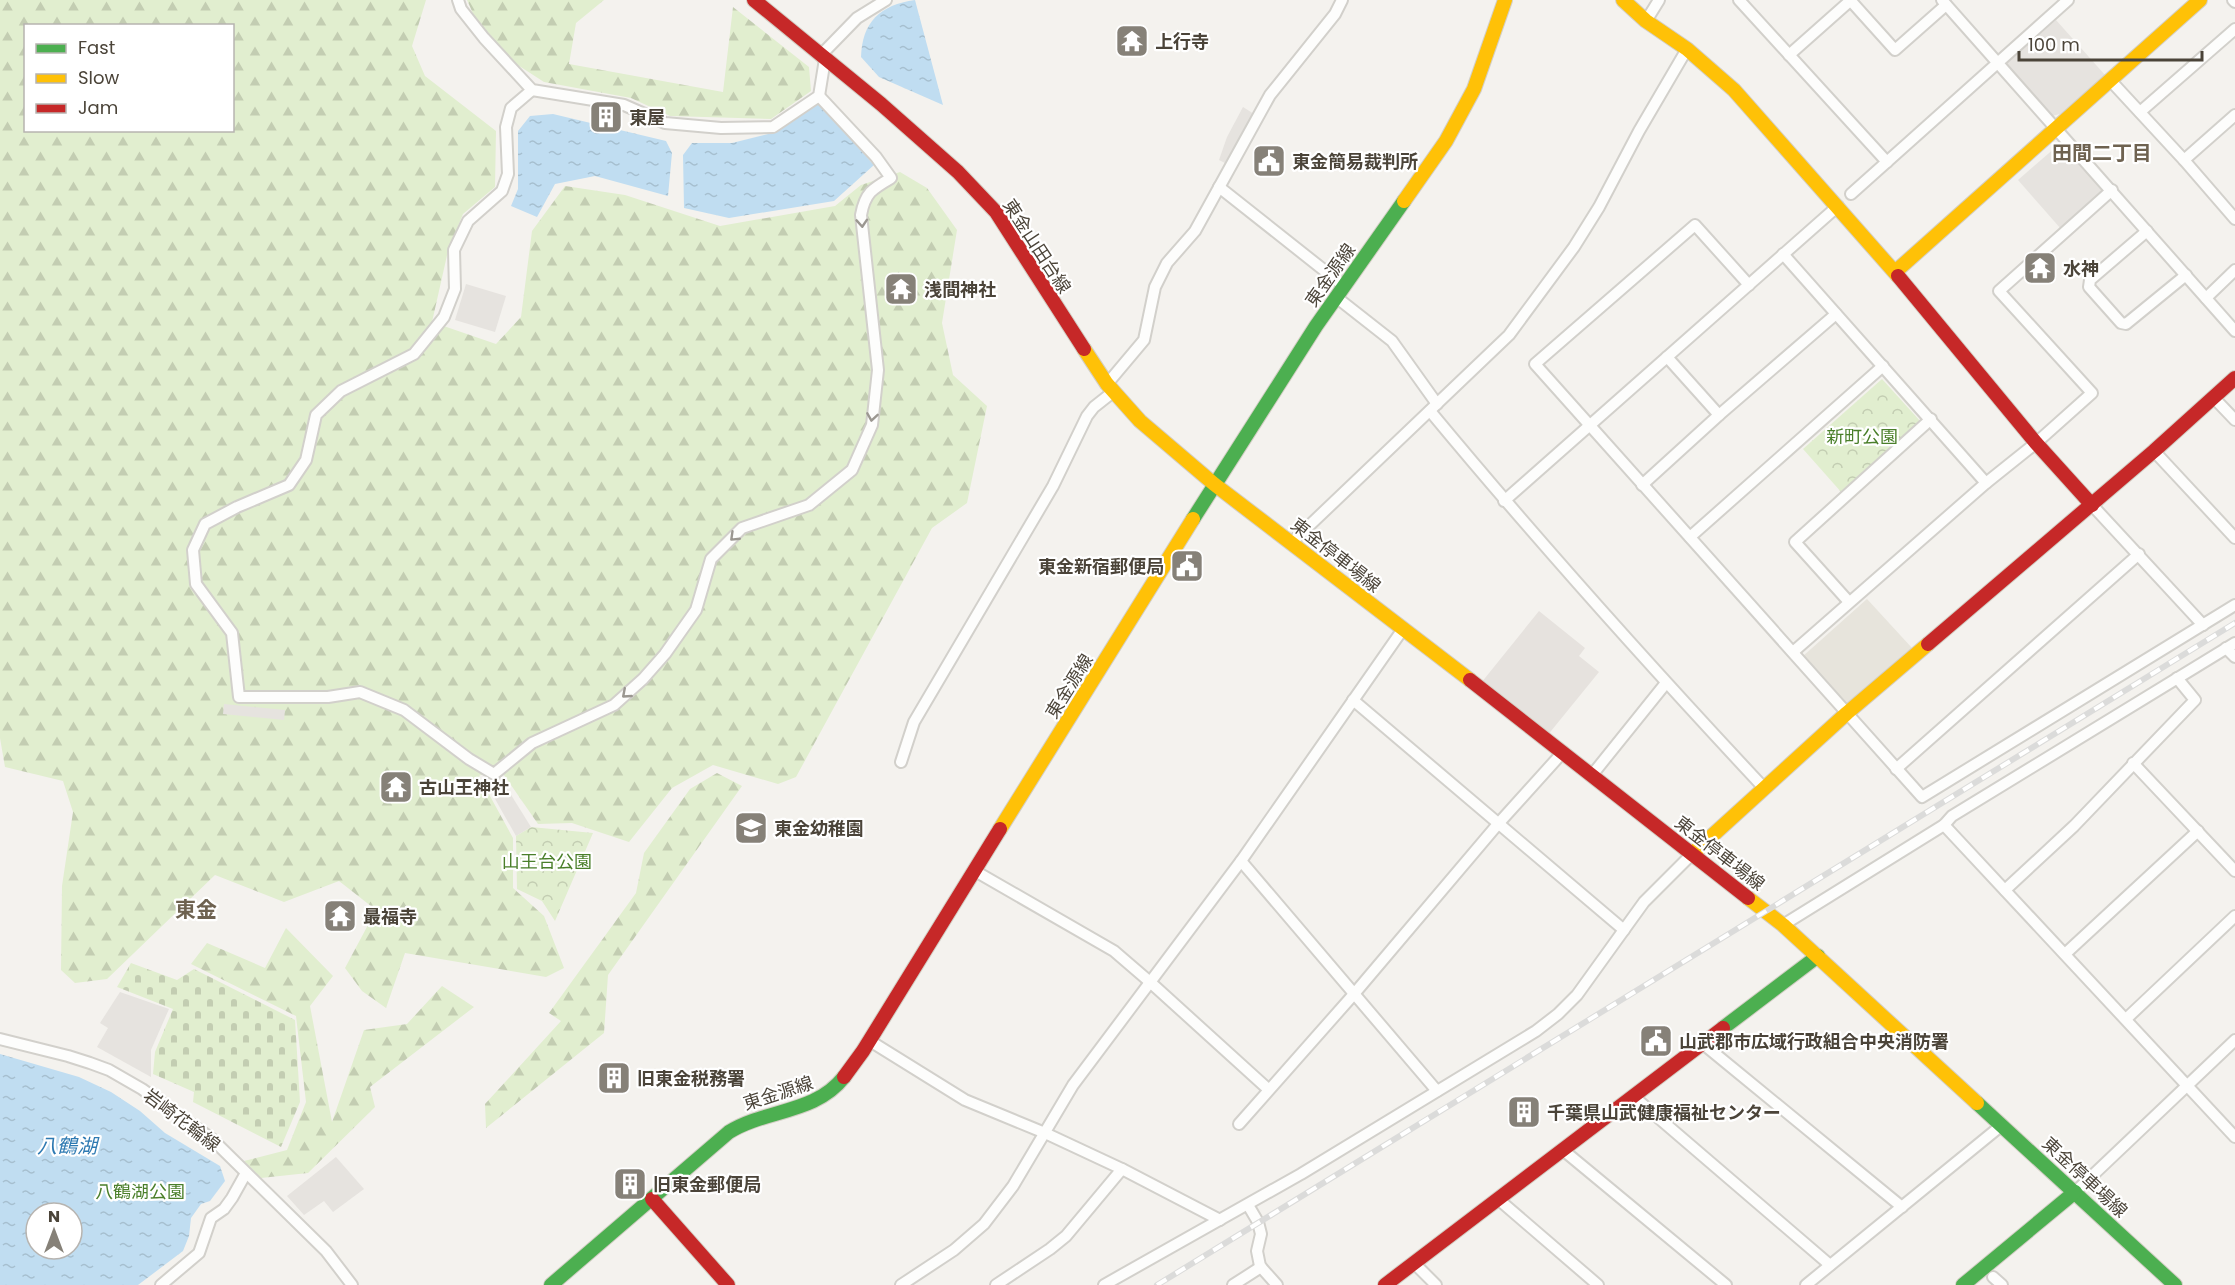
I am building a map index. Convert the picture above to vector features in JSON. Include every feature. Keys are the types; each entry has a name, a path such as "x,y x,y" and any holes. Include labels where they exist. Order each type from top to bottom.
{"main road":[{"name":"東金山田台線","path":"754,0 881,104 958,172 996,212 1110,388 1140,422 1214,484"},
{"name":"東金源線","path":"550,1285 738,1126 749,1120 811,1103 825,1096 835,1087 870,1041 1214,484 1340,291 1446,141 1478,79 1505,0"},
{"path":"1623,0 1646,21 1687,48 1734,90 1895,272 2036,443 2092,505"},
{"path":"1895,272 2200,0"},
{"path":"1692,854 1847,713 2092,505 2235,378"},
{"name":"東金停車場線","path":"1214,484 1593,775 1783,925 2175,1285"},
{"path":"1385,1285 1818,956"},
{"path":"1963,1285 2075,1192"},
{"path":"652,1199 728,1285"}],"street":[{"path":"458,0 461,9 484,38 532,90 624,105 665,123 722,128 773,127 819,96"},
{"path":"532,90 511,108 506,127 508,174 502,191 468,221 454,250 454,289 444,317 414,354 341,391 316,415 306,460 289,485 237,507 205,524 193,550 196,584 232,633 239,697 328,697 360,692 404,710 494,774 532,743 614,705 643,679 665,654 696,609 711,559 742,528 809,505 852,470 872,425 878,370 861,215 864,199 891,178 876,158 819,96 823,57 857,18 886,0"},
{"path":"901,762 914,722 1027,532 1088,416 1144,340 1155,287 1167,263 1195,231 1270,95 1335,14 1342,0"},
{"path":"1646,21 1659,0"},
{"path":"1739,0 1887,162"},
{"path":"1789,55 1851,0 1895,50 1944,2 2235,331"},
{"path":"1851,194 2068,0"},
{"path":"2140,112 2235,29"},
{"path":"1291,543 1509,335 1574,247 1599,207 1639,131 1687,48"},
{"path":"2110,80 2235,219"},
{"path":"2184,160 2235,115"},
{"path":"1219,188 1340,291 1392,341 1433,408 1504,501 1666,683 1764,788"},
{"path":"1792,652 2092,393 1999,291 2112,190"},
{"path":"1504,501 1838,206"},
{"path":"1749,285 1695,225 1534,364 1922,797 2235,605"},
{"path":"2147,231 2090,280 2089,287 2121,323 2126,324 2186,275"},
{"path":"1783,254 1986,483"},
{"path":"2206,298 2235,270"},
{"path":"1642,485 1836,314"},
{"path":"1667,357 1719,415"},
{"path":"1689,537 1883,366"},
{"path":"2214,398 2235,420"},
{"path":"1849,602 1795,542 1931,419"},
{"path":"2154,451 2235,538"},
{"path":"2092,505 2203,625"},
{"path":"1896,769 2139,554"},
{"path":"902,1285 954,1250 984,1224 1013,1186 1073,1085 1241,861 1402,629"},
{"path":"1783,925 1944,825 1952,816 2231,645 2235,657"},
{"path":"2005,890 2074,826 2195,700 2177,678"},
{"path":"1593,775 1666,683"},
{"path":"1353,700 1624,930"},
{"path":"1239,1124 1563,752"},
{"path":"2133,763 2235,871"},
{"path":"1944,825 2235,1137"},
{"path":"2065,954 2198,831"},
{"path":"1104,1285 1248,1204 1536,1031 1577,995 1644,902 1692,854"},
{"path":"1241,861 1437,1091"},
{"path":"975,871 1114,951 1268,1089"},
{"path":"2126,1019 2235,916"},
{"name":"岩崎花輪線","path":"0,1040 68,1056 109,1070 142,1089 212,1139 326,1251 352,1285"},
{"path":"2075,1192 2235,1040"},
{"path":"870,1041 965,1100 1045,1133 1122,1169 1220,1220"},
{"path":"1702,1043 1902,1207"},
{"path":"1634,1096 1830,1265"},
{"path":"1806,1285 2002,1125"},
{"path":"1563,1150 1726,1285"},
{"path":"996,1285 1066,1236 1122,1169"},
{"path":"161,1285 199,1253 211,1218 224,1209 246,1173"},
{"path":"1498,1199 1598,1285"},
{"path":"1248,1204 1258,1222 1261,1234 1257,1251 1261,1268 1277,1285"},
{"path":"1414,1263 1436,1285"},
{"path":"1233,1285 1261,1268"}],"shaded area":[{"path":"2056,20 2105,75 2060,114 2052,116 2006,64"},
{"path":"1243,107 1254,114 1225,163 1219,160 1227,137"},
{"path":"2056,147 2068,149 2106,191 2061,229 2018,180"},
{"path":"466,284 506,296 495,332 455,320"},
{"path":"1867,599 1912,648 1846,707 1802,657"},
{"path":"1539,611 1585,648 1579,656 1599,672 1547,736 1481,683"},
{"path":"224,704 285,710 284,720 223,714"},
{"path":"500,777 531,827 516,836 486,783"},
{"path":"120,992 169,1009 151,1050 151,1077 97,1047 108,1028 100,1023"},
{"path":"336,1157 364,1189 333,1212 324,1201 304,1215 287,1196"}],"green space":[{"path":"0,0 426,0 412,46 425,76 496,131 495,187 463,214 448,251 432,322 496,344 521,317 532,231 565,186 625,195 720,226 835,206 861,185 900,172 927,188 957,230 942,323 953,375 987,406 967,503 932,528 796,777 778,784 713,765 672,788 629,842 572,823 538,824 497,765 479,776 513,838 513,888 544,916 564,968 546,977 405,953 386,1008 362,991 345,968 376,910 339,881 284,902 215,875 107,979 75,983 61,970 62,886 73,812 63,781 5,767 0,738"},
{"path":"467,0 604,0 576,23 569,64 723,92 733,7 809,67 811,91 771,119 670,116 631,98 544,82 487,45"},
{"name":"新町公園","path":"1882,379 1921,422 1842,493 1803,449"},
{"path":"717,773 742,786 608,975 604,1033 486,1128 485,1104 561,1021 549,1013 636,893 644,853 690,789"},
{"name":"山王台公園","path":"531,827 593,833 555,921 542,901 517,889 516,836"},
{"path":"286,928 333,976 310,1006 332,1122 364,1030 407,1024 442,986 474,1007 370,1087 375,1107 308,1173 261,1178 244,1161 287,1150 306,1102 296,1016 191,964 207,943 265,968"},
{"path":"131,963 177,980 194,969 295,1020 300,1102 281,1147 193,1102 194,1092 153,1074 155,1052 173,1009 117,987"}],"water":[{"path":"915,0 943,105 879,77 861,57 865,34 875,17 892,6"},
{"path":"818,103 874,165 834,201 729,218 684,208 683,155 692,143 732,143 776,132"},
{"path":"553,114 666,141 672,153 668,196 595,176 555,184 537,217 511,206 518,189 518,131 530,116"},
{"name":"八鶴湖","path":"0,1054 79,1077 111,1092 140,1111 165,1133 220,1166 225,1181 210,1201 201,1204 191,1218 189,1236 183,1251 138,1285 0,1285"}],"railway":[{"path":"1157,1285 2235,623"}],"traffic: fast":[{"path":"1193,519 1316,326 1404,201"},
{"path":"1723,1028 1818,956"},
{"path":"551,1285 729,1132 758,1119 805,1105 832,1089 844,1077"},
{"path":"1977,1103 2175,1285"},
{"path":"1963,1285 2075,1192"}],"traffic: slow":[{"path":"1404,201 1446,141 1474,89 1505,0"},
{"path":"1623,0 1646,21 1687,49 1734,90 1898,276"},
{"path":"1895,272 2200,0"},
{"path":"1084,349 1107,384 1140,421 1214,484 1470,680"},
{"path":"1000,829 1193,519"},
{"path":"1692,854 1847,713 1928,644"},
{"path":"1748,898 1783,925 1977,1103"}],"traffic: jam":[{"path":"754,0 881,104 958,172 996,212 1084,349"},
{"path":"1898,276 2036,443 2092,505"},
{"path":"1928,644 2154,451 2235,378"},
{"path":"1470,680 1748,898"},
{"path":"844,1077 863,1051 1000,829"},
{"path":"1385,1285 1723,1028"},
{"path":"652,1199 728,1285"}],"place":[{"name":"上行寺","path":"1132,41"},
{"name":"東屋","path":"606,117"},
{"name":"東金簡易裁判所","path":"1269,161"},
{"name":"水神","path":"2040,268"},
{"name":"浅間神社","path":"901,289"},
{"name":"東金新宿郵便局","path":"1187,566"},
{"name":"古山王神社","path":"396,787"},
{"name":"東金幼稚園","path":"751,828"},
{"name":"最福寺","path":"340,916"},
{"name":"山武郡市広域行政組合中央消防署","path":"1656,1041"},
{"name":"旧東金税務署","path":"614,1078"},
{"name":"千葉県山武健康福祉センター","path":"1524,1112"},
{"name":"旧東金郵便局","path":"630,1184"}],"district":[{"name":"田間二丁目","path":"2102,153"},
{"name":"東金","path":"196,909"}],"park label":[{"name":"八鶴湖公園","path":"140,1191"}]}
